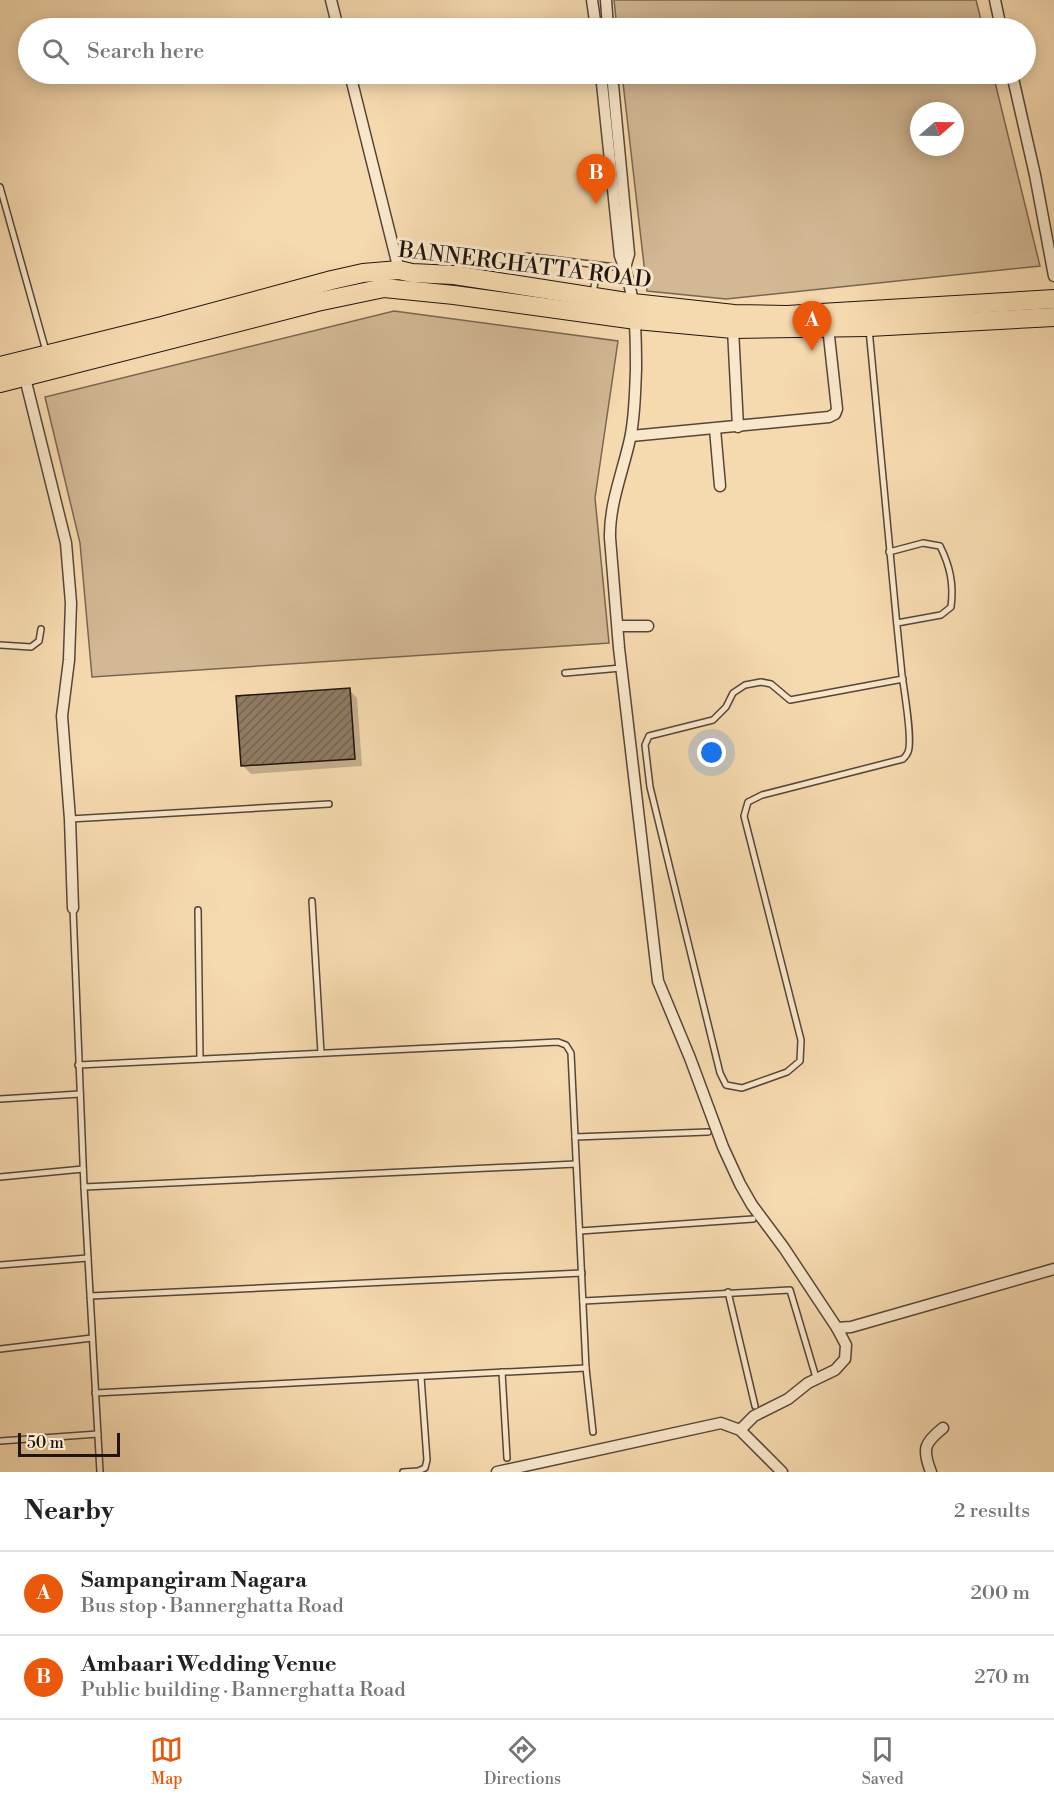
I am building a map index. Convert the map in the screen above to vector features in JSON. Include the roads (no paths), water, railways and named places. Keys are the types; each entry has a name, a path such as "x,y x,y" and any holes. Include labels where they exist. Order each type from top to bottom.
{"main road":[{"name":"BANNERGHATTA ROAD","path":"0,383 47,355 332,280 363,273 399,270 412,273 454,275 592,296 635,311 733,330 1054,299"},
{"name":"BANNERGHATTA ROAD","path":"0,366 23,369 384,288 635,311 734,314 869,327 1054,317"}],"street":[{"path":"331,0 336,18"},
{"path":"592,0 595,18"},
{"path":"606,0 607,18"},
{"path":"994,0 998,18"},
{"path":"352,84 399,270"},
{"path":"602,84 620,256 635,311 635,408 631,436 609,522 622,668 658,981 723,1147 740,1184 837,1328 846,1345 846,1353 840,1366 808,1383 788,1400 754,1416 740,1430"},
{"path":"613,84 629,254 625,268"},
{"path":"1014,84 1035,175 1054,276"},
{"path":"631,436 738,427 829,417 835,414 837,409 820,323"},
{"path":"733,330 738,427"},
{"path":"23,369 66,543 68,561 71,603 69,660 63,716 73,908"},
{"path":"715,429 720,486"},
{"path":"618,626 648,626"},
{"path":"837,1328 852,1327 1054,1269"},
{"path":"497,1472 721,1423 740,1430 782,1472"},
{"path":"930,1472 925,1458 926,1446 929,1438 943,1428"}],"lane":[{"path":"0,187 47,355"},
{"path":"526,256 625,268"},
{"path":"592,296 598,265"},
{"path":"869,327 889,552 897,623 903,679 909,737 909,752 903,759 762,795 748,802 744,816 801,1040 800,1061 788,1072 742,1088 726,1084 720,1073 650,787 645,746 649,736 713,720 726,707 733,693 745,685 761,682 771,684 790,700 903,679"},
{"path":"889,552 923,543 940,546 949,566 953,592 951,607 941,615 897,623"},
{"path":"0,645 31,647 39,641 41,629"},
{"path":"565,673 622,668"},
{"path":"70,819 329,804"},
{"path":"312,901 321,1053"},
{"path":"73,908 78,1065 100,1472"},
{"path":"198,910 200,1059"},
{"path":"78,1065 558,1042 566,1045 571,1053 586,1368 593,1432"},
{"path":"0,1099 80,1094"},
{"path":"575,1137 708,1132"},
{"path":"84,1187 576,1164"},
{"path":"0,1177 83,1169"},
{"path":"580,1231 753,1219"},
{"path":"0,1265 88,1258"},
{"path":"90,1296 582,1273"},
{"path":"583,1301 789,1290 815,1374"},
{"path":"728,1292 755,1406"},
{"path":"0,1349 92,1338"},
{"path":"95,1393 586,1368"},
{"path":"502,1372 507,1458"},
{"path":"403,1472 418,1471 424,1468 426,1460 421,1377"},
{"path":"0,1441 98,1434"}],"place":[{"name":"Ambaari Wedding Venue","path":"596,204"},
{"name":"Sampangiram Nagara","path":"812,351"}]}
